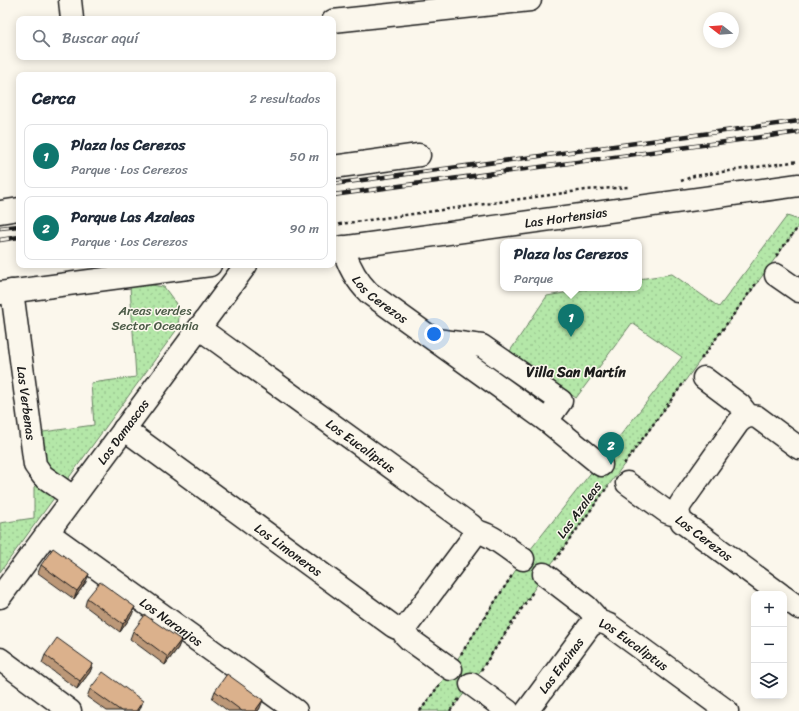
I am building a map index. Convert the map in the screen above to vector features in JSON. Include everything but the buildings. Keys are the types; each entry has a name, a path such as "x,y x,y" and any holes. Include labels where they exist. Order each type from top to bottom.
{"street":[{"path":"70,0 72,16"},
{"path":"336,20 530,0"},
{"path":"336,167 419,155"},
{"name":"Las Hortensias","path":"338,248 799,185"},
{"path":"0,212 16,209"},
{"name":"Los Cerezos","path":"338,248 346,258 356,277 366,290 378,300 547,421 615,475 667,512 678,514 685,525 776,591"},
{"path":"6,292 187,268"},
{"name":"Los Damascos","path":"0,597 244,268"},
{"path":"769,273 799,291"},
{"name":"Las Verbenas","path":"6,292 34,461 40,472 74,498"},
{"name":"Los Eucaliptus","path":"199,328 468,523 472,526 474,531 487,535 523,559"},
{"path":"697,373 740,406 748,416"},
{"path":"678,514 679,506 738,423 744,417 757,417 799,448"},
{"name":"Los Limoneros","path":"124,429 393,626 401,628 409,639 451,669"},
{"path":"401,628 409,623 471,540 474,531"},
{"name":"Los Naranjos","path":"48,533 296,711"},
{"name":"Los Eucaliptus","path":"544,574 592,611 598,622 604,622 609,625 727,711"},
{"path":"787,599 799,608"},
{"name":"Las Encinas","path":"527,711 589,627 598,622"},
{"path":"0,659 70,711"},
{"path":"471,684 508,711"}],"path":[{"path":"681,181 694,176 799,161"},
{"path":"336,225 586,190 636,187"},
{"name":"Las Azaleas","path":"450,711 471,684 544,574 615,475 697,373 769,273 799,226"},
{"path":"420,711 451,669 523,559"}],"green space":[{"path":"787,216 799,220 799,226 544,574 471,685 450,711 420,711 451,669 523,559 682,357 632,323 576,398 510,351 547,296 575,291 642,291 642,279 672,274 719,307"},
{"name":"Areas verdes Sector Oceania","path":"139,283 164,287 175,302 179,316 178,328 0,572 0,523 34,518 34,487 43,479 43,465 36,433 94,425 91,383 136,377 130,286"}],"railway":[{"path":"336,184 799,121"},
{"path":"336,195 799,132"},
{"path":"0,228 16,226"},
{"path":"0,240 16,237"}],"place":[{"name":"Plaza los Cerezos","path":"571,337"},
{"name":"Parque Las Azaleas","path":"611,465"}],"district":[{"name":"Villa San Martín","path":"576,372"}]}
